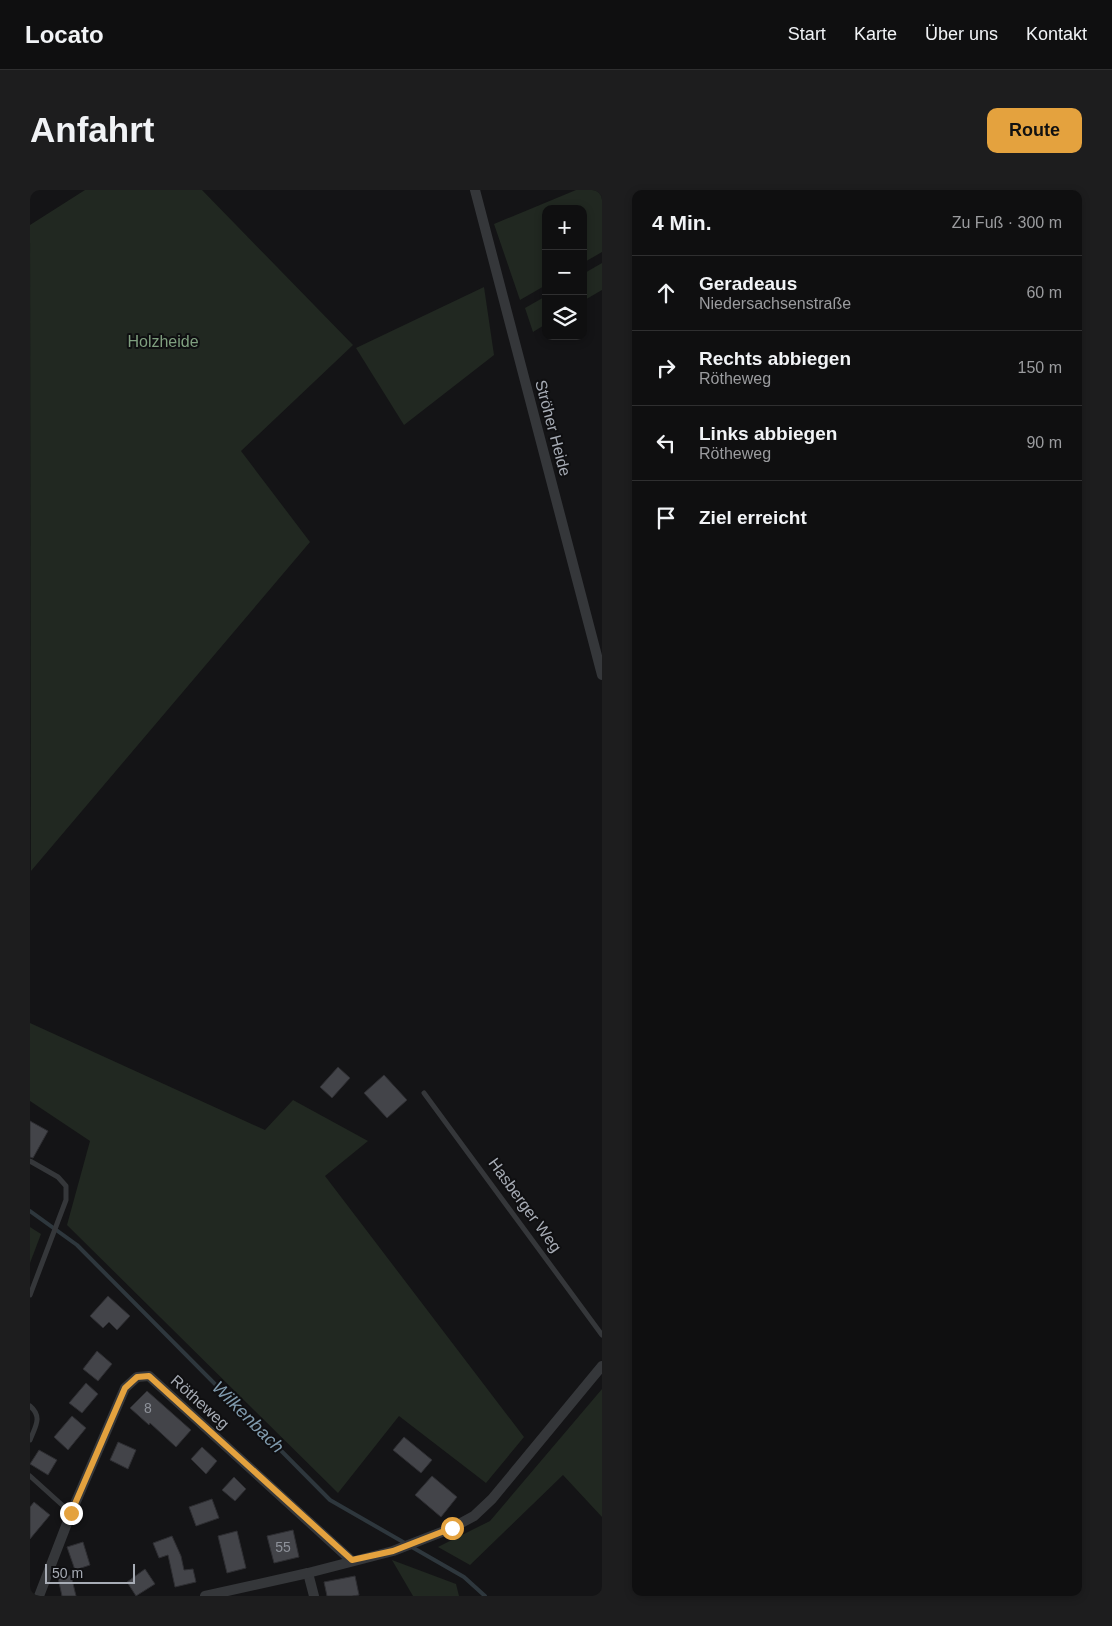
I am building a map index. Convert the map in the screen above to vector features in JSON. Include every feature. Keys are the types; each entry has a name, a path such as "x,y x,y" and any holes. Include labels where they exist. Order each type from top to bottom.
{"street":[{"name":"Ströher Heide","path":"475,190 602,675"},
{"path":"205,1596 308,1573 352,1560 393,1551 452,1528 474,1516 492,1499 602,1366"},
{"name":"Rötheweg","path":"39,1596 71,1513 125,1388 137,1377 149,1376 352,1560"},
{"path":"308,1573 314,1596"}],"lane":[{"name":"Hasberger Weg","path":"424,1093 602,1335"},
{"path":"30,1161 58,1177 66,1186 66,1200 30,1295"},
{"path":"30,1406 36,1411 37,1419 30,1440"},
{"path":"30,1476 71,1513"}],"green space":[{"name":"Holzheide","path":"85,190 202,190 353,345 241,451 310,542 31,871 30,225"},
{"path":"576,190 602,190 602,252 587,261 587,205 542,205 542,287 520,300 494,224"},
{"path":"602,263 602,290 587,299 587,295 587,272"},
{"path":"484,287 494,355 404,425 356,348"},
{"path":"542,298 542,326 533,332 525,308"},
{"path":"30,1023 265,1130 293,1100 368,1141 325,1176 524,1437 486,1483 399,1416 338,1493 67,1225 90,1141 30,1101"},
{"path":"30,1227 41,1234 30,1263"},
{"path":"602,1389 602,1517 563,1475 470,1565 438,1547 490,1521"},
{"path":"392,1560 456,1584 459,1596 413,1596"}],"building":[{"path":"338,1067 350,1078 332,1098 320,1087"},
{"path":"384,1075 407,1100 387,1118 364,1093"},
{"path":"30,1121 48,1131 33,1158 30,1157"},
{"path":"108,1296 130,1316 117,1330 109,1322 103,1328 90,1316"},
{"path":"97,1351 112,1364 98,1381 83,1369"},
{"path":"86,1383 98,1394 82,1413 69,1403"},
{"path":"147,1391 191,1430 176,1447 130,1408"},
{"path":"72,1416 86,1428 68,1450 54,1437"},
{"path":"404,1437 432,1460 421,1473 393,1450"},
{"path":"118,1442 136,1450 128,1469 110,1460"},
{"path":"202,1447 217,1461 206,1474 191,1459"},
{"path":"39,1450 57,1460 48,1475 30,1464"},
{"path":"432,1476 457,1497 441,1517 415,1495"},
{"path":"234,1477 246,1489 235,1501 222,1490"},
{"path":"212,1499 219,1518 196,1526 189,1507"},
{"path":"34,1502 50,1515 30,1539 30,1507"},
{"path":"293,1530 299,1557 274,1563 267,1536"},
{"path":"237,1531 246,1568 227,1573 218,1536"},
{"path":"172,1536 181,1556 184,1570 193,1569 196,1582 175,1587 168,1555 159,1558 153,1543"},
{"path":"83,1542 90,1565 75,1570 67,1547"},
{"path":"145,1569 155,1584 136,1596 127,1582"},
{"path":"71,1575 76,1596 62,1596 58,1578"},
{"path":"355,1576 359,1595 327,1596 324,1582"}],"waterway":[{"name":"Wilkenbach","path":"30,1211 77,1245 330,1500 464,1577 485,1596"}],"route":[{"path":"71,1513 125,1388 137,1377 149,1376 352,1560 393,1551 452,1528"}]}
